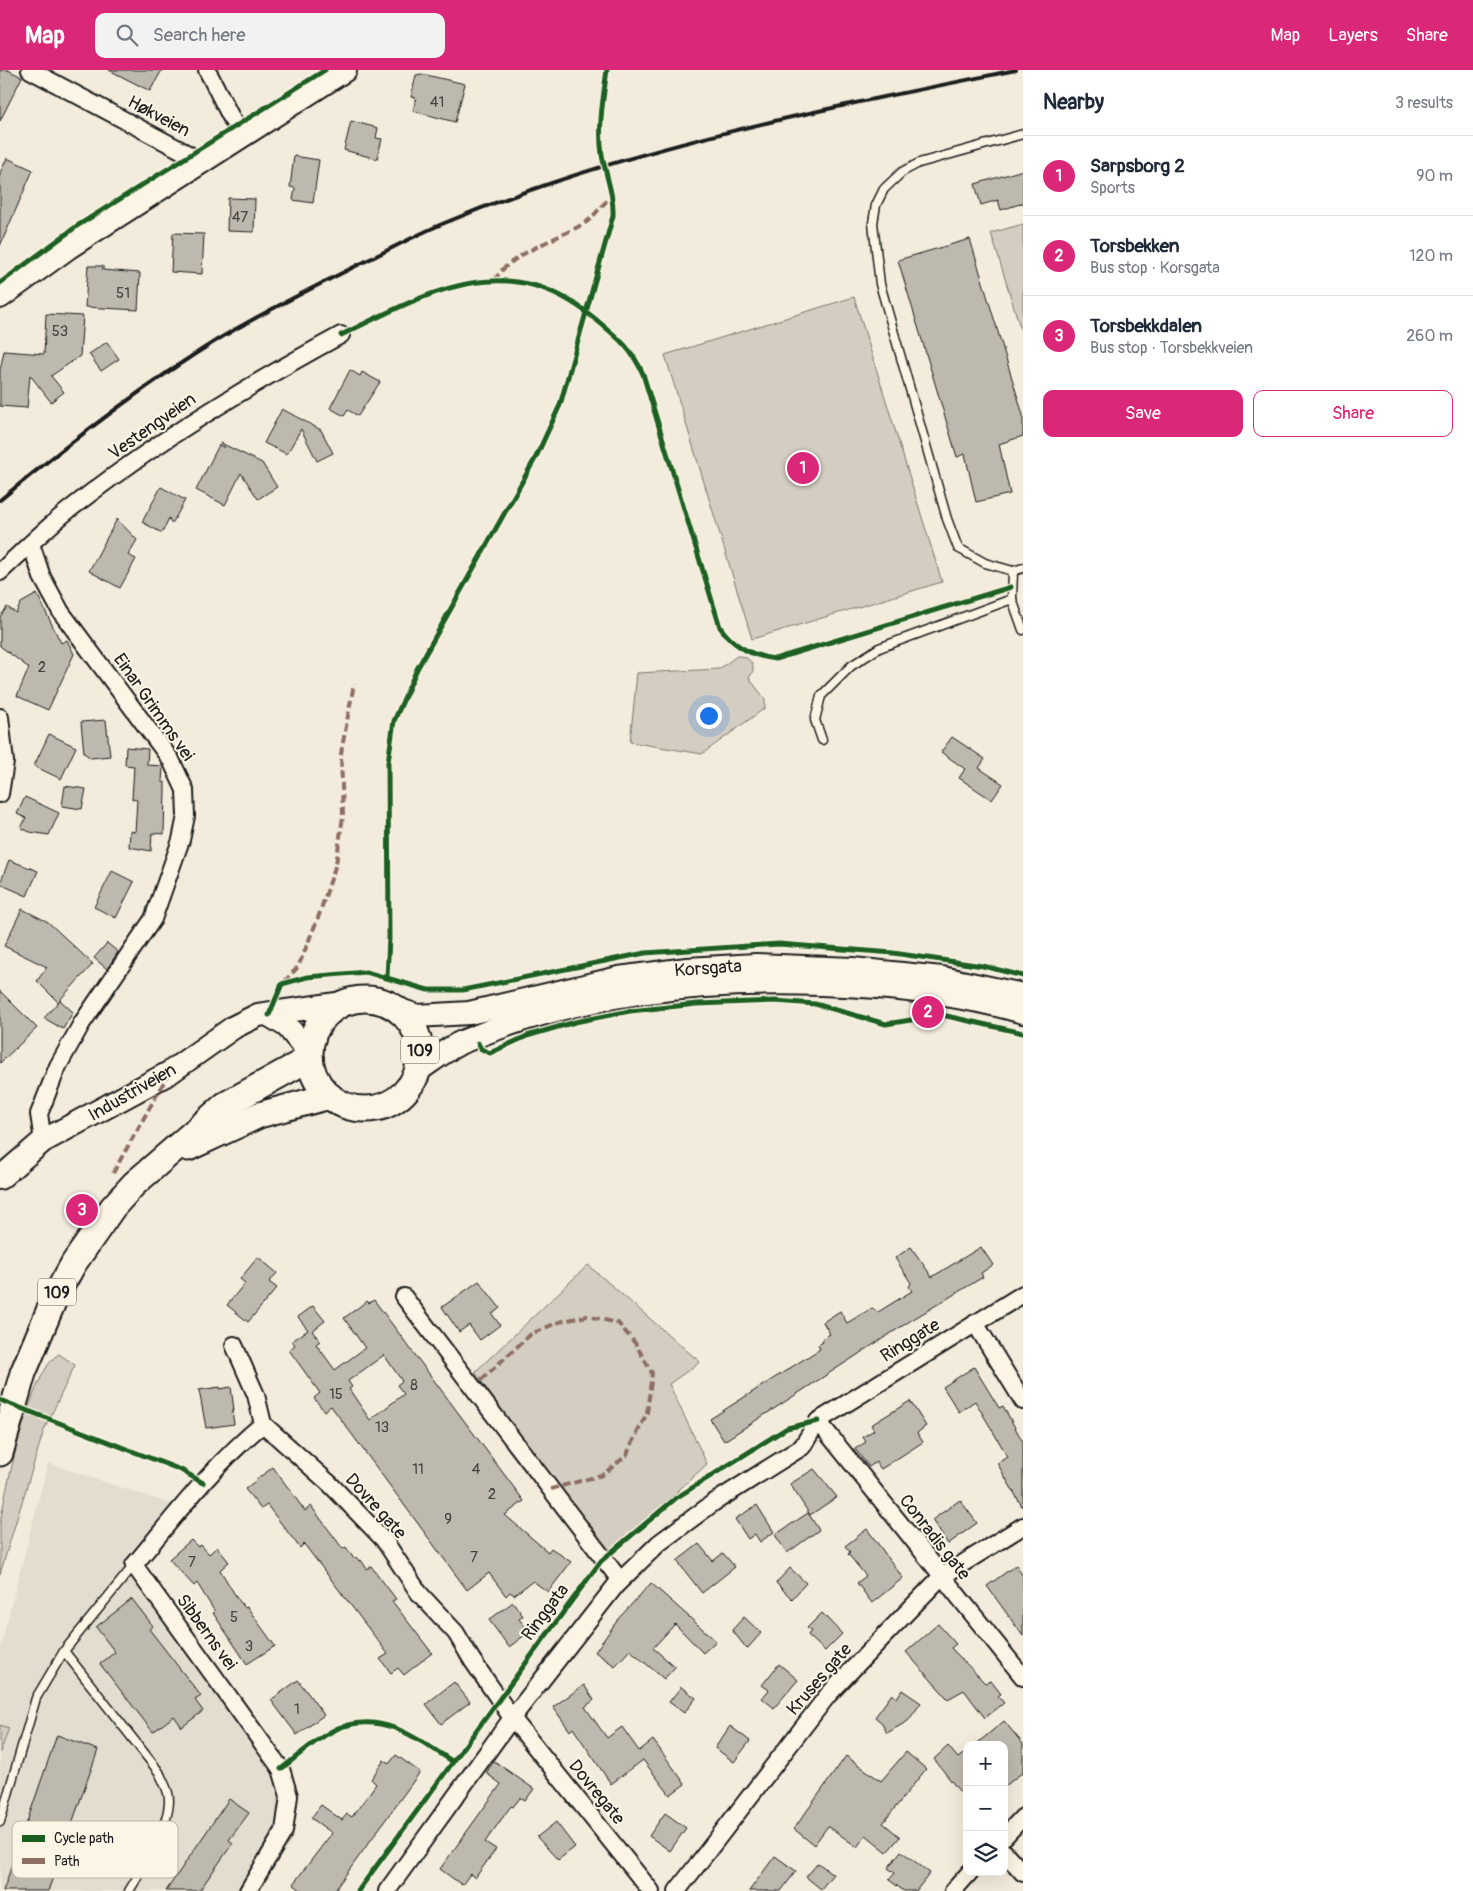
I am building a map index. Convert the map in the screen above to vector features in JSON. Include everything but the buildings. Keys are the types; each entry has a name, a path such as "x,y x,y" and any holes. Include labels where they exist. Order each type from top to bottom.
{"main road":[{"name":"109","path":"362,999 380,1001 396,1009 409,1021 417,1036 420,1053 417,1071 409,1086 397,1099 380,1107 363,1109 345,1105 330,1096 320,1086 313,1072 310,1056 312,1038 319,1023 330,1011 344,1003 362,999"},
{"name":"109","path":"0,1454 23,1374 55,1297 74,1262 112,1207 225,1105 310,1056"},
{"name":"109","path":"163,1159 258,1115 330,1096"}],"street":[{"name":"Høkveien","path":"30,70 190,155"},
{"path":"207,70 241,137"},
{"path":"0,297 69,247 345,70"},
{"name":"Vestengveien","path":"0,572 70,509 211,409 341,335"},
{"name":"Einar Grimms vei","path":"31,544 42,577 61,612 171,760 185,790 186,816 181,840 153,919 82,1023 58,1066 39,1114 43,1141"},
{"path":"0,717 5,762 0,794"},
{"name":"Korsgata","path":"396,1009 417,1016 468,1013 619,978 687,968 756,965 852,969 942,978 1023,995"},
{"name":"Korsgata","path":"417,1071 460,1043 532,1018 601,999 682,986 739,982 853,985 963,998 1023,1012"},
{"name":"Industriveien","path":"0,1178 43,1141 168,1073 234,1027 258,1015 269,1015 344,1003"},
{"path":"269,1015 287,1026 310,1056"},
{"name":"Ringgate","path":"818,1421 1023,1294"},
{"path":"404,1297 620,1580"},
{"path":"975,1323 1023,1401"},
{"path":"134,1565 203,1483 244,1439 263,1424 256,1395 234,1345"},
{"path":"387,1891 512,1718 620,1580 659,1543 713,1503 802,1447 818,1421"},
{"name":"Conradis gate","path":"818,1421 941,1577 1023,1677"},
{"name":"Dovre gate","path":"263,1424 330,1484 384,1540 419,1593 456,1633 512,1718"},
{"name":"Kruses gate","path":"677,1891 828,1695 941,1577 1023,1526"},
{"name":"Sibberns vei","path":"134,1565 281,1769 289,1796 284,1831 248,1891"},
{"name":"Dovregate","path":"512,1718 651,1891"},
{"path":"1008,1833 1023,1817"},
{"path":"1008,1856 1023,1873"},
{"path":"953,1891 966,1876"}],"lane":[{"path":"1023,134 918,163 902,172 884,188 876,204 873,223 880,284 946,519 958,548 985,563 1013,571 1023,568"},
{"path":"1013,571 1012,599 1023,630"},
{"path":"822,740 815,720 821,696 851,666 878,648 1012,599"},
{"path":"0,1822 36,1698 64,1651 134,1565"},
{"path":"64,1651 159,1772 169,1795 165,1821"},
{"path":"130,1891 138,1878"}],"shaded area":[{"path":"1023,224 1023,337 991,233"},
{"path":"854,297 942,582 752,639 665,355"},
{"path":"737,656 742,656 752,663 753,670 749,678 765,699 765,708 702,754 630,742 637,673 719,669"},
{"path":"588,1265 700,1362 669,1384 707,1464 604,1559 475,1372"},
{"path":"59,1354 75,1365 44,1430 0,1574 0,1524 13,1460 29,1406 39,1382 49,1364"},
{"path":"48,1463 183,1508 134,1565 281,1769 284,1831 241,1891 0,1891 0,1649"},
{"path":"0,1725 9,1728 0,1753"}],"railway":[{"path":"0,500 106,416 217,340 291,299 437,226 516,195 656,151 800,115 1016,70"}],"marked path":[{"path":"495,281 501,272 521,255 585,223 613,197"},
{"path":"284,982 298,967 318,918 336,864 343,816 341,753 354,684"},
{"path":"113,1173 169,1073"},
{"path":"481,1380 531,1334 559,1322 587,1316 618,1323 635,1343 652,1373 647,1413 626,1456 602,1475 551,1489"}],"cycle path":[{"path":"0,283 77,226 325,70"},
{"path":"387,977 389,938 388,762 394,721 417,669 536,457 560,405 613,216 611,193 601,144 601,112 607,70"},
{"path":"341,335 405,304 436,292 468,284 499,281 530,284 562,296 594,318 628,349 643,374 720,627 731,640 751,653 775,659 1011,587"},
{"path":"269,1015 282,984 307,977 366,972 428,990 463,990 645,953 779,944 893,953 983,966 1023,976"},
{"path":"478,1043 481,1049 490,1053 527,1036 575,1022 630,1011 697,1004 775,1001 815,1004 886,1024 942,1015 1023,1033"},
{"path":"0,1400 181,1470 203,1483"},
{"name":"Ringgata","path":"358,1891 601,1561 676,1498 787,1428 818,1421"},
{"path":"281,1769 328,1733 344,1726 359,1723 374,1723 401,1731 452,1761"}],"place":[{"name":"Sarpsborg 2","path":"803,468"},
{"name":"Torsbekken","path":"928,1012"},
{"name":"Torsbekkdalen","path":"82,1210"}]}
